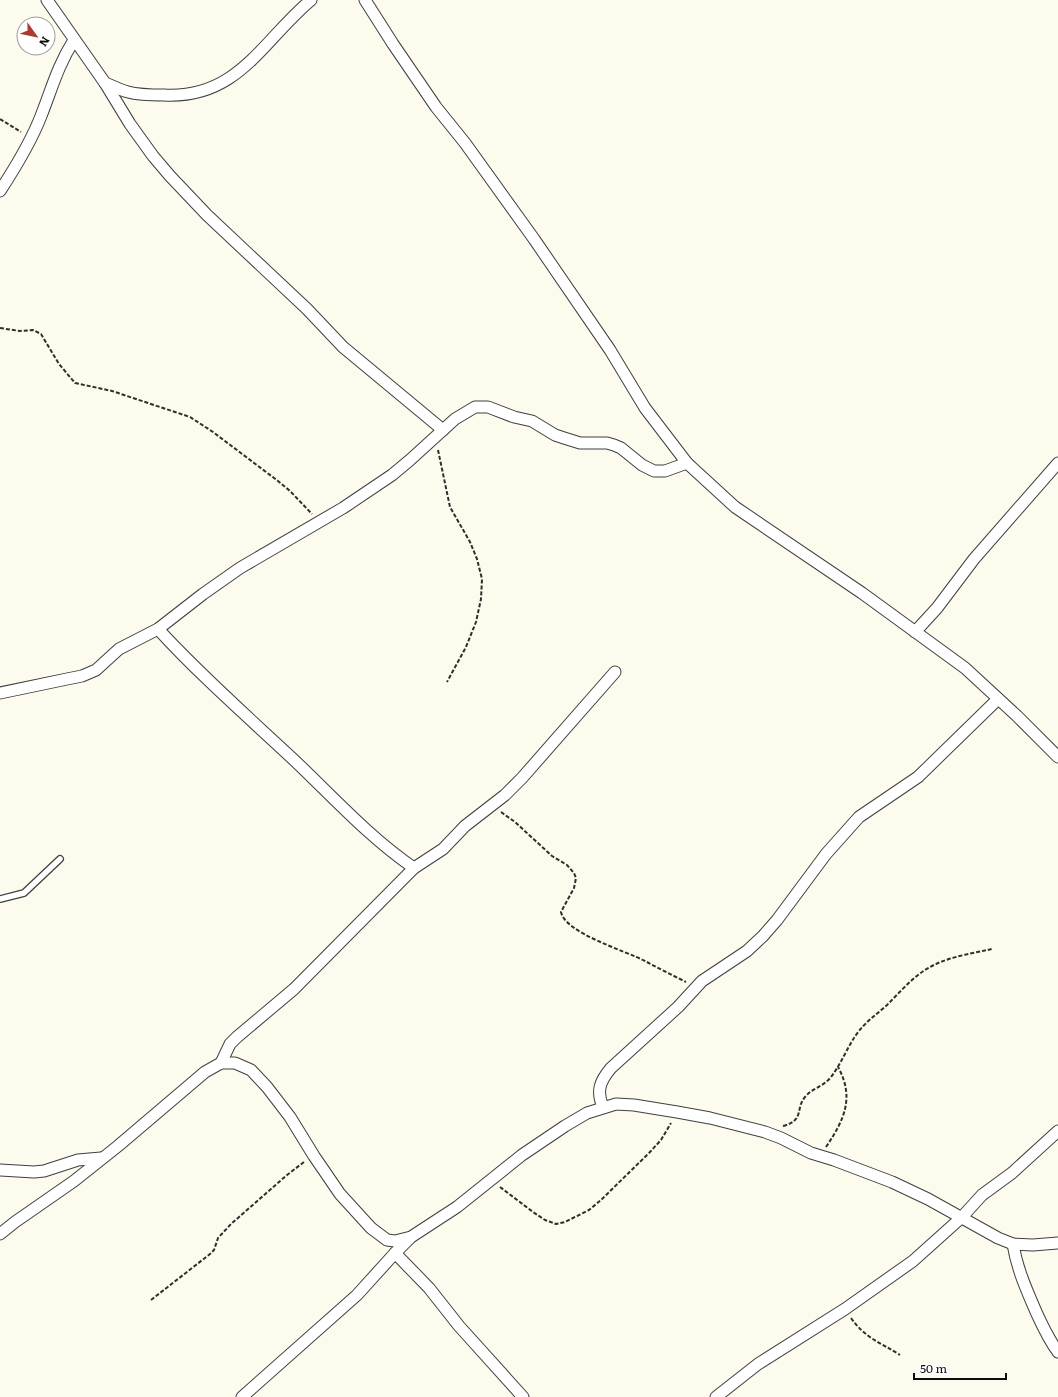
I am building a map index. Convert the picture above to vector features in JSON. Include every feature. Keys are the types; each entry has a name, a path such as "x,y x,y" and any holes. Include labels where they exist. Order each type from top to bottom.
{"street":[{"path":"47,0 105,83 130,124 153,156 196,203 307,309 344,347 438,434"},
{"path":"105,83 129,92 162,95 187,95 211,89 227,80 246,65 311,0"},
{"path":"366,0 393,44 432,101 465,143 534,240 610,350 646,408 687,463 735,506 862,593 964,668 1058,757"},
{"path":"0,191 41,117 57,72 74,40"},
{"path":"0,693 67,679 91,672 119,649 158,629 203,594 240,568 319,522 392,475 455,419 472,408 484,406 535,422 554,435 580,443 607,443 614,445 621,448 642,465 654,471 665,471 687,463"},
{"path":"915,632 937,608 974,559 1058,463"},
{"path":"158,629 180,653 382,845 414,868"},
{"path":"221,1063 230,1044 294,989 414,868 443,849 465,826 505,795 522,778 615,672"},
{"path":"603,1107 600,1100 599,1086 611,1068 678,1007 696,986 747,951 763,936 777,920 826,854 859,817 918,777 998,699"},
{"path":"0,1234 74,1181 118,1146 205,1072 221,1063 235,1063 251,1070 267,1087 290,1117 340,1194 371,1228 387,1240 395,1241 412,1237"},
{"path":"242,1397 357,1295 395,1253 412,1237 457,1207 522,1155 565,1126 587,1113 616,1104 634,1105 710,1118 765,1132 820,1156 892,1182 928,1199 998,1238 1013,1244 1033,1245 1058,1243"},
{"path":"716,1397 758,1364 845,1309 913,1261 962,1217 982,1195 1012,1173 1058,1132"},
{"path":"0,1170 34,1172 44,1171 78,1160 101,1158"},
{"path":"1013,1244 1016,1262 1023,1283 1047,1335 1058,1352"},
{"path":"395,1253 429,1288 459,1326 523,1397"}],"lane":[{"path":"0,899 24,893 60,859"}],"path":[{"path":"0,119 30,138"},
{"path":"0,328 20,331 33,330 41,334 59,364 75,383 112,391 190,417 213,432 282,484 319,522"},
{"path":"438,434 442,466 450,507 470,542 477,559 482,579 476,622 466,647 447,682"},
{"path":"492,806 514,822 552,856 567,865 574,873 576,878 574,888 561,912 564,920 577,930 591,937 644,960 668,974 696,986"},
{"path":"782,1126 790,1124 795,1120 805,1097 813,1090 827,1082 838,1067 848,1047 867,1021 925,970 940,962 957,956 992,948"},
{"path":"820,1156 839,1126 846,1107 846,1086 838,1067"},
{"path":"490,1180 514,1199 545,1220 556,1224 565,1222 589,1210 649,1153 661,1140 677,1112"},
{"path":"152,1300 210,1254 214,1250 218,1238 231,1224 287,1175 314,1156"},
{"path":"845,1309 863,1333 900,1355"}]}
